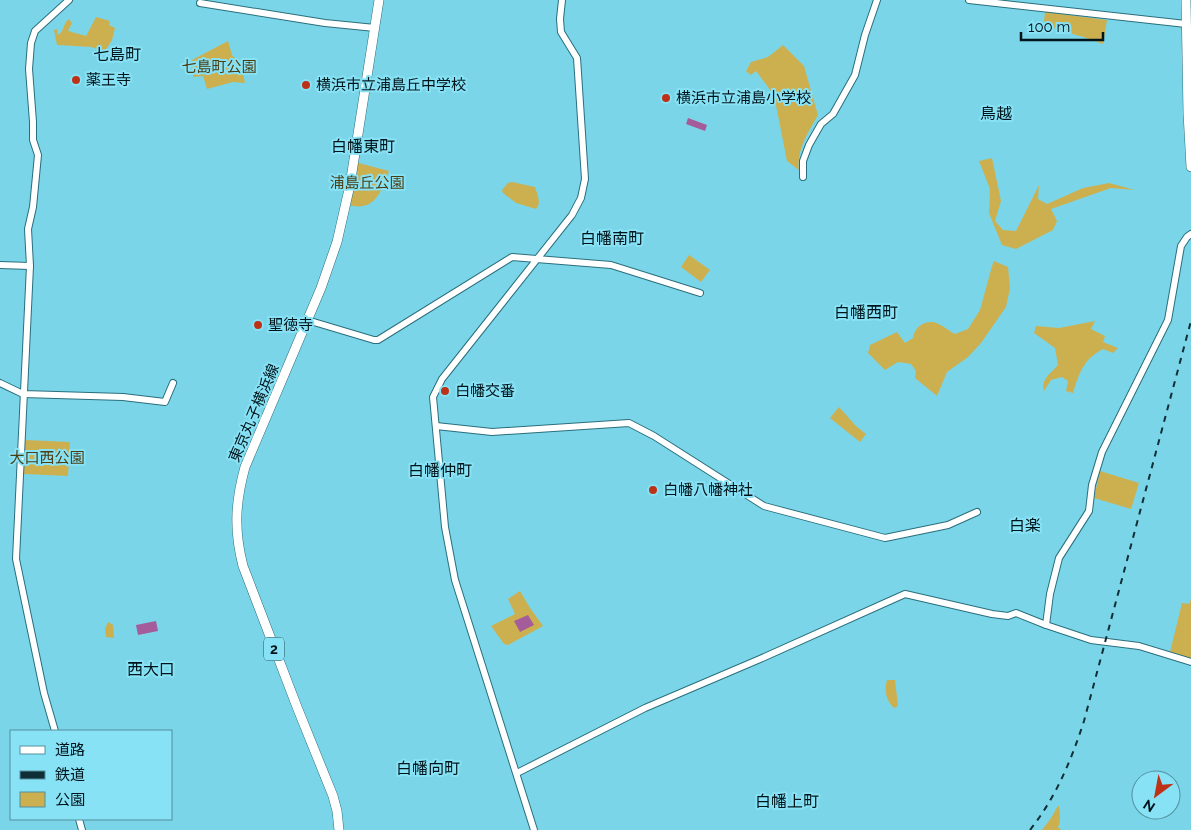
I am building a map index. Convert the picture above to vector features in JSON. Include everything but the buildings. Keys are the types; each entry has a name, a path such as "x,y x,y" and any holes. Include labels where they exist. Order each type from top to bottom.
{"main road":[{"name":"東京丸子横浜線","path":"339,830 333,796 255,601 242,561 237,532 238,496 245,467 329,268 346,206 379,0"},
{"path":"1186,0 1191,167"}],"street":[{"path":"55,730 44,693 16,559 30,266 28,228 38,155 33,140 34,122 29,69 31,43 35,31 69,0"},
{"path":"534,830 455,580 445,527 433,397 439,383 578,206 585,182 577,58 561,32 562,0"},
{"path":"803,177 803,161 808,145 821,124 833,114 855,75 865,35 877,0"},
{"path":"968,0 1186,24"},
{"path":"200,3 325,23 375,28"},
{"path":"1046,625 1050,594 1059,558 1088,511 1092,485 1102,452 1168,320 1181,246 1191,234"},
{"path":"307,320 378,340 512,257 611,265 700,294"},
{"path":"0,265 30,266"},
{"path":"0,383 23,394 123,397 165,402 172,383"},
{"path":"436,426 492,432 629,423 654,436 764,506 885,538 948,525 977,512"},
{"path":"517,773 645,708 905,594 992,614 1008,616 1016,613 1091,640 1139,646 1191,662"}],"green space":[{"path":"1045,12 1107,20 1103,44 1051,26 1044,21"},
{"path":"96,17 110,21 109,25 115,28 112,40 105,51 91,47 57,45 54,30 57,29 58,35 60,34 69,19 72,23 68,31 86,36"},
{"name":"七島町公園","path":"228,41 232,55 241,65 245,83 233,82 207,89 203,76 193,77 192,60"},
{"path":"783,45 804,66 818,115 801,148 799,170 787,161 774,95 756,71 751,75 746,71 751,62 768,57"},
{"path":"992,158 1001,201 995,221 1003,230 1016,231 1039,185 1038,199 1047,204 1083,188 1109,183 1135,190 1111,188 1051,209 1057,221 1053,230 1016,249 1002,245 989,213 990,189 979,161"},
{"name":"浦島丘公園","path":"355,162 389,171 380,193 371,203 365,206 348,205"},
{"path":"512,182 535,187 539,201 536,209 516,203 503,193 502,190 508,183"},
{"path":"689,255 710,270 701,282 681,267"},
{"path":"994,261 1008,267 1010,288 1006,307 981,343 968,357 947,372 937,396 915,378 916,371 911,364 898,362 885,370 868,353 870,345 897,332 905,343 913,338 917,328 929,322 941,325 955,334 968,329 980,310"},
{"path":"1095,321 1091,329 1105,336 1103,342 1118,348 1113,353 1103,349 1086,362 1073,393 1066,391 1068,381 1062,377 1051,380 1044,391 1045,380 1058,365 1055,348 1034,333 1036,326 1059,328"},
{"path":"839,407 866,434 860,442 830,418"},
{"name":"大口西公園","path":"25,440 70,442 68,476 24,474"},
{"path":"1100,471 1139,483 1131,509 1094,498"},
{"path":"520,591 543,626 508,645 504,644 491,626 515,614 508,599"},
{"path":"1191,599 1191,659 1170,652 1182,603 1189,604"},
{"path":"108,622 113,625 114,638 106,637 105,629"},
{"path":"887,680 895,680 898,706 894,708 886,695"},
{"path":"1058,806 1060,823 1058,827 1061,830 1042,830 1051,818"}],"shaded area":[{"path":"688,118 707,125 705,131 686,124"},
{"path":"528,615 534,625 520,632 514,621"},
{"path":"156,621 158,631 138,635 136,625"}],"railway":[{"path":"1030,830 1048,805 1062,778 1084,721 1191,321"}],"place":[{"name":"薬王寺","path":"76,80"},
{"name":"横浜市立浦島丘中学校","path":"306,85"},
{"name":"横浜市立浦島小学校","path":"666,98"},
{"name":"聖徳寺","path":"258,325"},
{"name":"白幡交番","path":"445,391"},
{"name":"白幡八幡神社","path":"653,490"}],"district":[{"name":"七島町","path":"117,54"},
{"name":"鳥越","path":"996,113"},
{"name":"白幡東町","path":"363,146"},
{"name":"白幡南町","path":"612,238"},
{"name":"白幡西町","path":"866,312"},
{"name":"白幡仲町","path":"440,470"},
{"name":"白楽","path":"1025,525"},
{"name":"西大口","path":"151,669"},
{"name":"白幡向町","path":"428,768"},
{"name":"白幡上町","path":"787,801"}]}
